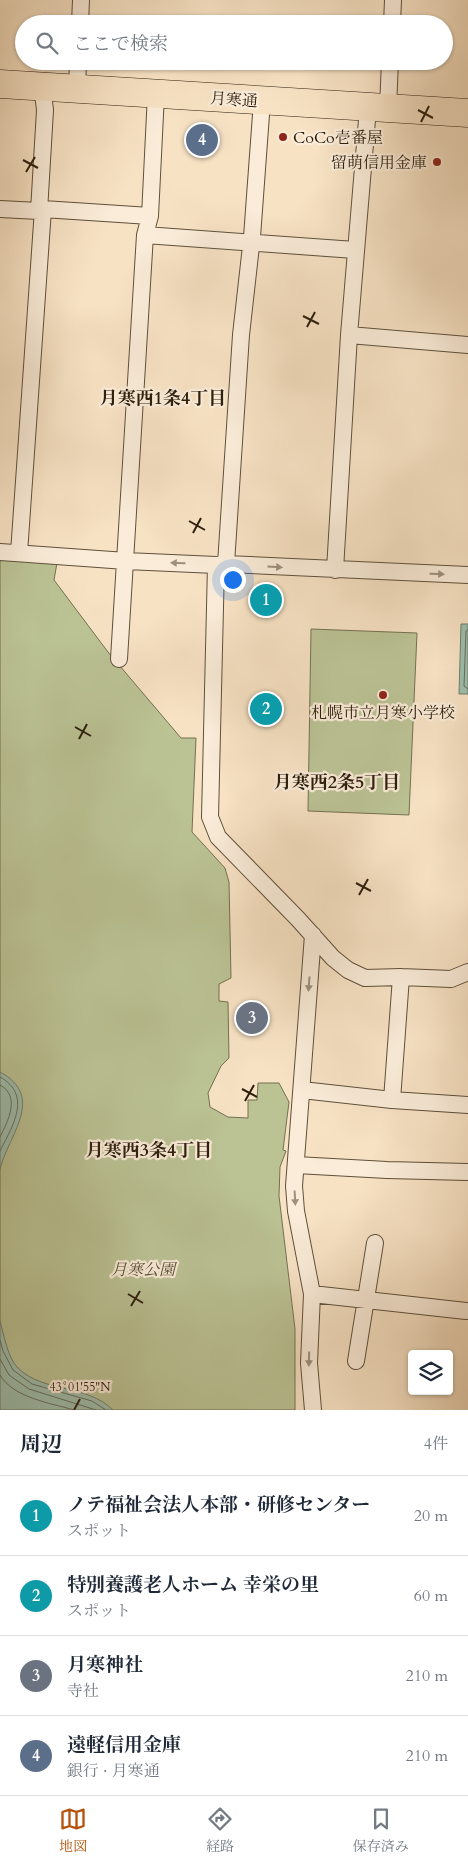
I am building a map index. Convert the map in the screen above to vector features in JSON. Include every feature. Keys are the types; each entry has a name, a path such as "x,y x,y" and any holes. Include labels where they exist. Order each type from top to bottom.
{"highway":[{"name":"月寒通","path":"0,84 468,113"}],"street":[{"path":"80,15 81,0"},
{"path":"393,15 394,0"},
{"path":"77,89 78,70"},
{"path":"335,570 355,250 378,108 388,70"},
{"path":"19,553 41,210 45,110 42,86"},
{"path":"119,659 145,235 150,216 156,94"},
{"path":"262,101 251,244 221,564 210,817 218,837 313,935 332,958 348,970 365,978 450,979 468,972"},
{"path":"0,209 150,216"},
{"path":"145,235 355,250"},
{"path":"349,336 468,344"},
{"path":"0,552 126,561 468,575"},
{"path":"312,1410 309,1363 312,1294 296,1211 294,1186 313,935"},
{"path":"392,1100 401,977"},
{"path":"302,1090 392,1100 468,1105"},
{"path":"296,1165 468,1172"},
{"path":"356,1361 375,1243"},
{"path":"312,1294 466,1311"}],"green space":[{"name":"月寒公園","path":"7,559 57,563 54,580 108,652 181,738 196,738 192,832 225,868 229,882 231,978 219,984 219,1001 228,1002 229,1058 221,1066 208,1093 210,1107 228,1117 248,1118 248,1100 257,1100 258,1083 279,1083 289,1102 283,1150 286,1151 280,1167 279,1196 295,1329 295,1410 0,1410 0,561"},
{"path":"311,629 417,633 409,815 308,811"}],"water":[{"path":"461,624 468,624 468,694 459,694"},
{"path":"0,1072 14,1082 21,1093 23,1104 21,1117 0,1169"},
{"path":"0,1321 9,1353 18,1368 28,1376 91,1396 113,1410 0,1410"}],"place":[{"name":"CoCo壱番屋","path":"283,137"},
{"name":"遠軽信用金庫","path":"202,140"},
{"name":"留萌信用金庫","path":"437,162"},
{"name":"ノテ福祉会法人本部・研修センター","path":"266,600"},
{"name":"札幌市立月寒小学校","path":"383,695"},
{"name":"特別養護老人ホーム 幸栄の里","path":"266,709"},
{"name":"月寒神社","path":"252,1018"}],"district":[{"name":"月寒西1条4丁目","path":"163,398"},
{"name":"月寒西2条5丁目","path":"337,782"},
{"name":"月寒西3条4丁目","path":"149,1150"}]}
